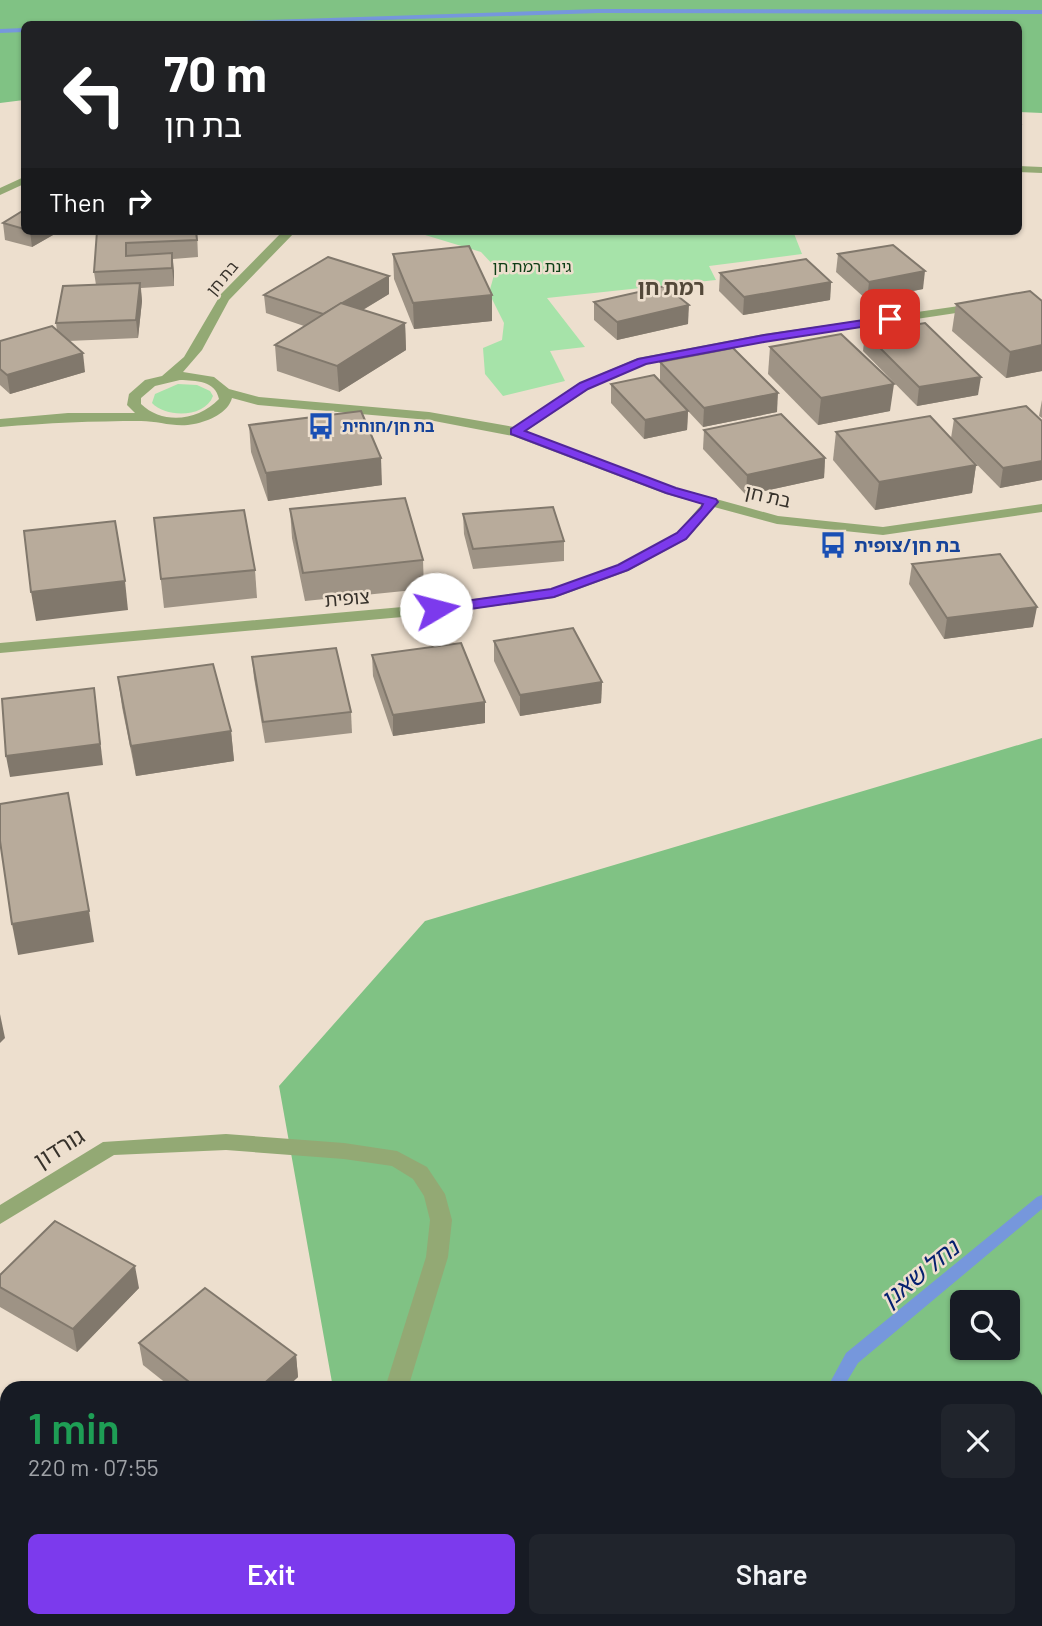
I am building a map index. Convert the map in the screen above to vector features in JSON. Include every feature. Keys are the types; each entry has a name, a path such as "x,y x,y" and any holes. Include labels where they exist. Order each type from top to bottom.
{"street":[{"path":"1022,169 1042,170"},
{"path":"0,192 21,182"},
{"name":"בת חן","path":"134,397 150,383 164,379 181,369 192,358 223,299 286,235"},
{"path":"516,432 584,386 643,361 764,338 991,303"},
{"path":"192,358 209,380"},
{"path":"164,379 195,377 209,380"},
{"name":"בת חן","path":"209,380 226,392 258,401 429,416 516,432 671,491 777,520 883,531 1042,508"},
{"path":"211,414 226,400 226,392"},
{"path":"68,417 134,397 134,405 150,417"},
{"name":"בת חן","path":"150,417 181,421 211,414 289,405"},
{"path":"0,423 68,417 150,417"},
{"name":"צופית","path":"0,648 436,609 554,593 623,568 681,536 711,502"},
{"name":"גורדון","path":"0,1216 110,1147 226,1142 344,1151 397,1159 421,1173 434,1194 441,1220 437,1257 398,1381"}],"green space":[{"path":"0,0 1042,0 1042,113 1022,112 1022,21 21,21 21,100 0,103"},
{"name":"גינת רמת חן","path":"425,235 795,235 802,254 709,266 716,280 547,298 585,347 550,351 565,381 503,396 485,374 483,348 502,340 504,323 489,293 496,268 481,252"},
{"path":"178,384 197,385 210,391 213,396 209,403 194,412 175,413 158,408 152,403 155,394"},
{"path":"1042,738 1042,1381 332,1381 279,1086 425,921"}],"building":[{"path":"21,212 21,228 3,223"},
{"path":"97,235 196,235 197,240 126,243 126,256 172,253 172,268 94,272"},
{"path":"893,245 925,271 869,282 838,254"},
{"path":"469,246 492,295 413,303 393,254"},
{"path":"328,257 389,276 323,314 264,295"},
{"path":"806,259 831,282 744,297 720,273"},
{"path":"140,283 136,320 56,323 63,286"},
{"path":"665,286 689,305 617,322 594,302"},
{"path":"1030,291 1042,301 1042,345 1010,352 956,304"},
{"path":"341,303 405,323 337,366 275,345"},
{"path":"925,323 981,377 919,387 865,333"},
{"path":"52,326 83,353 7,375 0,369 0,341"},
{"path":"841,334 894,384 821,398 770,347"},
{"path":"733,348 778,393 704,408 660,362"},
{"path":"654,375 688,411 645,420 611,384"},
{"path":"1026,406 1042,421 1042,461 1003,468 954,419"},
{"path":"361,411 381,458 266,473 249,425"},
{"path":"781,414 825,458 747,475 704,430"},
{"path":"930,416 976,465 879,482 836,432"},
{"path":"405,498 423,560 303,573 290,509"},
{"path":"553,507 564,541 473,549 463,514"},
{"path":"244,510 255,570 161,579 154,518"},
{"path":"115,521 125,581 31,592 24,531"},
{"path":"1000,554 1037,607 947,618 912,564"},
{"path":"573,628 602,682 520,695 494,641"},
{"path":"461,643 485,702 393,715 372,655"},
{"path":"336,648 351,712 263,722 252,657"},
{"path":"213,664 231,731 131,746 118,677"},
{"path":"94,688 100,744 6,756 2,699"},
{"path":"68,793 89,911 12,924 0,841 0,804"},
{"path":"55,1221 135,1266 73,1329 0,1287 0,1275"},
{"path":"205,1288 296,1355 267,1381 188,1381 139,1343"}],"waterway":[{"path":"301,21 598,11 1042,12"},
{"path":"0,31 21,30"},
{"name":"נחל שאנן","path":"839,1381 852,1358 1042,1201"}],"place":[{"name":"בת חן/חוחית","path":"321,426"},
{"name":"בת חן/צופית","path":"833,545"}],"district":[{"name":"רמת חן","path":"671,288"}],"route":[{"path":"436,609 554,593 623,568 681,536 706,510 711,502 671,491 516,432 584,386 643,361 764,338 890,319"}]}
